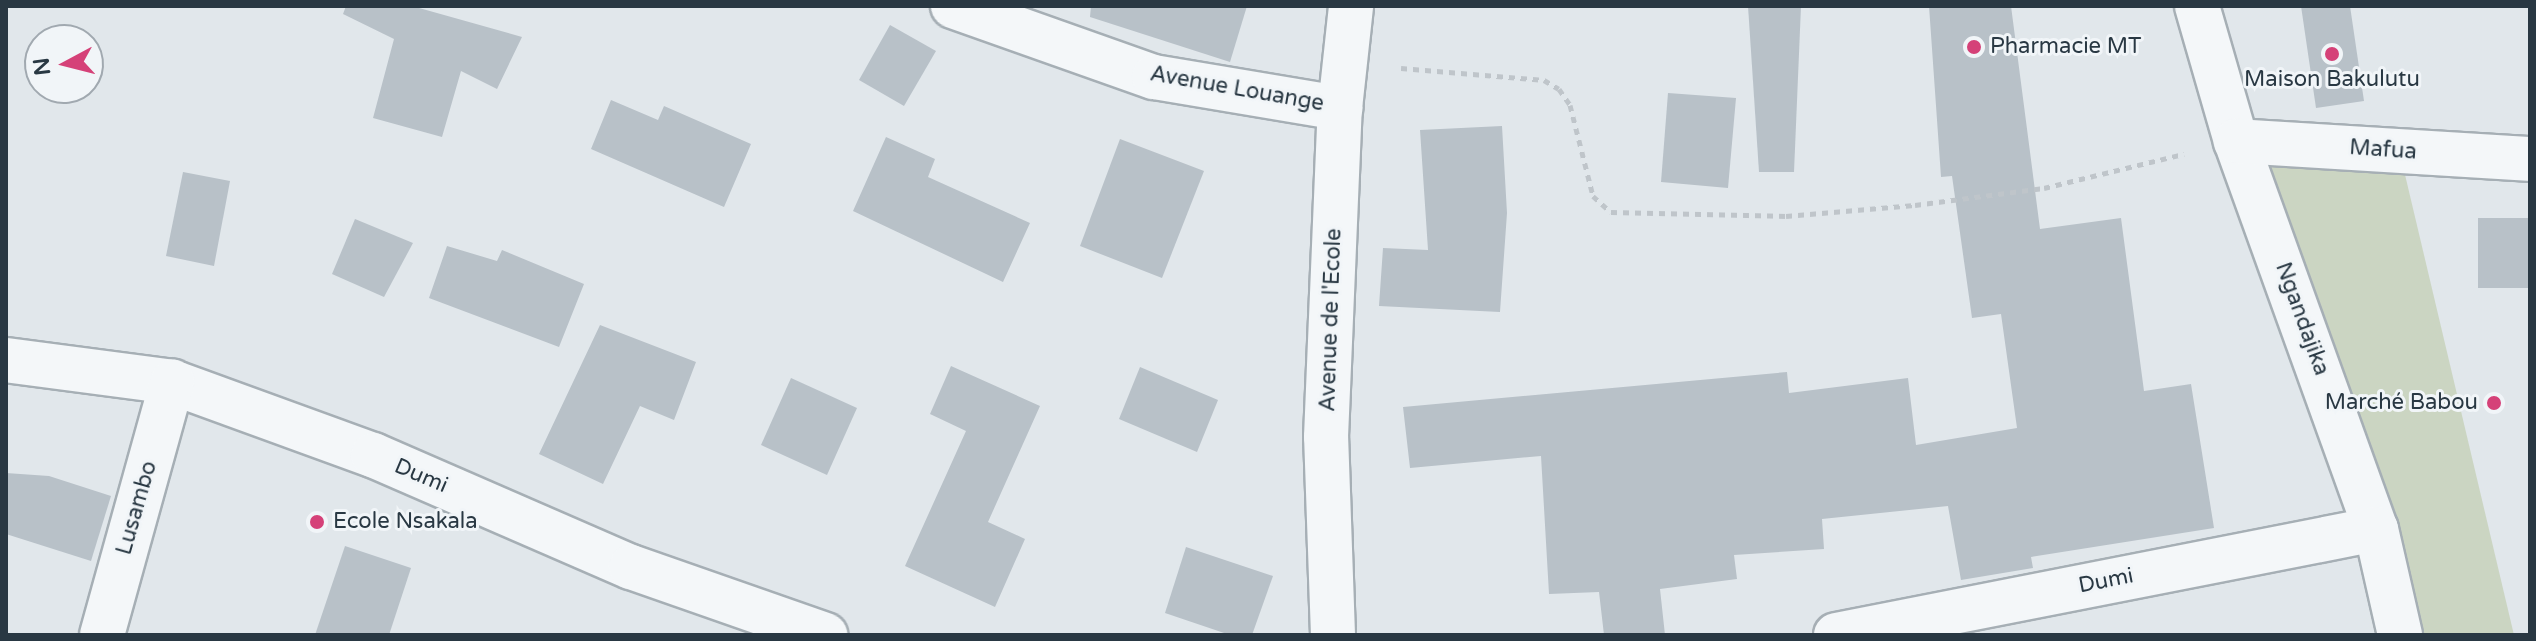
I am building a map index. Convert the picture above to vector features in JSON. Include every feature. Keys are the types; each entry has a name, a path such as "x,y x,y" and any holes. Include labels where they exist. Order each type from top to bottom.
{"street":[{"name":"Avenue Louange","path":"953,6 1154,77 1340,108"},
{"name":"Avenue de l'Ecole","path":"1333,635 1326,437 1340,108 1351,6"},
{"name":"Ngandajika","path":"2197,6 2236,141 2376,529 2400,635"},
{"name":"Mafua","path":"2236,141 2530,159"},
{"name":"Dumi","path":"6,360 172,382 373,455 631,567 825,635"},
{"name":"Lusambo","path":"102,635 172,382"},
{"name":"Dumi","path":"1836,635 2376,529"}],"path":[{"path":"1344,62 1544,80 1570,105 1593,196 1611,212 1786,216 1915,205 2044,188 2236,141"}],"green space":[{"path":"2236,141 2402,162 2514,635 2404,635"}],"building":[{"path":"346,6 412,6 522,37 497,89 461,71 442,137 373,118 394,39 343,14"},
{"path":"1091,6 1247,6 1230,62 1090,17"},
{"path":"1748,6 1801,6 1794,172 1759,172"},
{"path":"1929,6 2011,6 2040,229 2121,218 2144,391 2191,384 2214,528 2031,557 2033,568 1961,580 1948,506 1822,519 1824,549 1734,555 1737,579 1660,589 1665,635 1604,635 1599,592 1549,594 1541,456 1410,468 1403,407 1787,372 1789,393 1908,378 1916,445 2017,428 2001,314 1972,318 1952,176 1941,177"},
{"name":"Maison Bakulutu","path":"2301,6 2350,6 2364,101 2316,108"},
{"path":"890,25 936,51 904,106 859,80"},
{"path":"1668,93 1736,98 1728,188 1661,182"},
{"path":"611,100 658,120 664,106 751,144 724,207 591,149"},
{"path":"1502,126 1507,213 1500,312 1379,306 1383,248 1428,250 1420,130"},
{"path":"886,137 935,159 928,177 1030,223 1003,282 853,211"},
{"path":"1120,139 1204,171 1162,278 1080,246"},
{"path":"183,172 230,181 214,266 166,256"},
{"path":"2478,218 2530,218 2530,288 2478,288"},
{"path":"355,219 413,243 384,297 332,274"},
{"path":"447,246 497,261 502,250 584,284 559,347 429,298"},
{"path":"600,325 696,362 674,420 640,406 603,484 539,454"},
{"path":"951,366 1040,406 988,522 1025,539 995,607 905,566 966,431 930,414"},
{"path":"1140,367 1218,400 1197,452 1119,419"},
{"path":"791,378 857,408 827,475 761,445"},
{"path":"6,473 49,476 111,496 91,561 6,534"},
{"path":"345,546 411,568 389,635 315,635"},
{"path":"1186,547 1273,576 1252,635 1230,635 1165,613"}],"place":[{"name":"Pharmacie MT","path":"1974,47"},
{"name":"Maison Bakulutu","path":"2332,54"},
{"name":"Marché Babou","path":"2494,403"},
{"name":"Ecole Nsakala","path":"317,522"}]}
